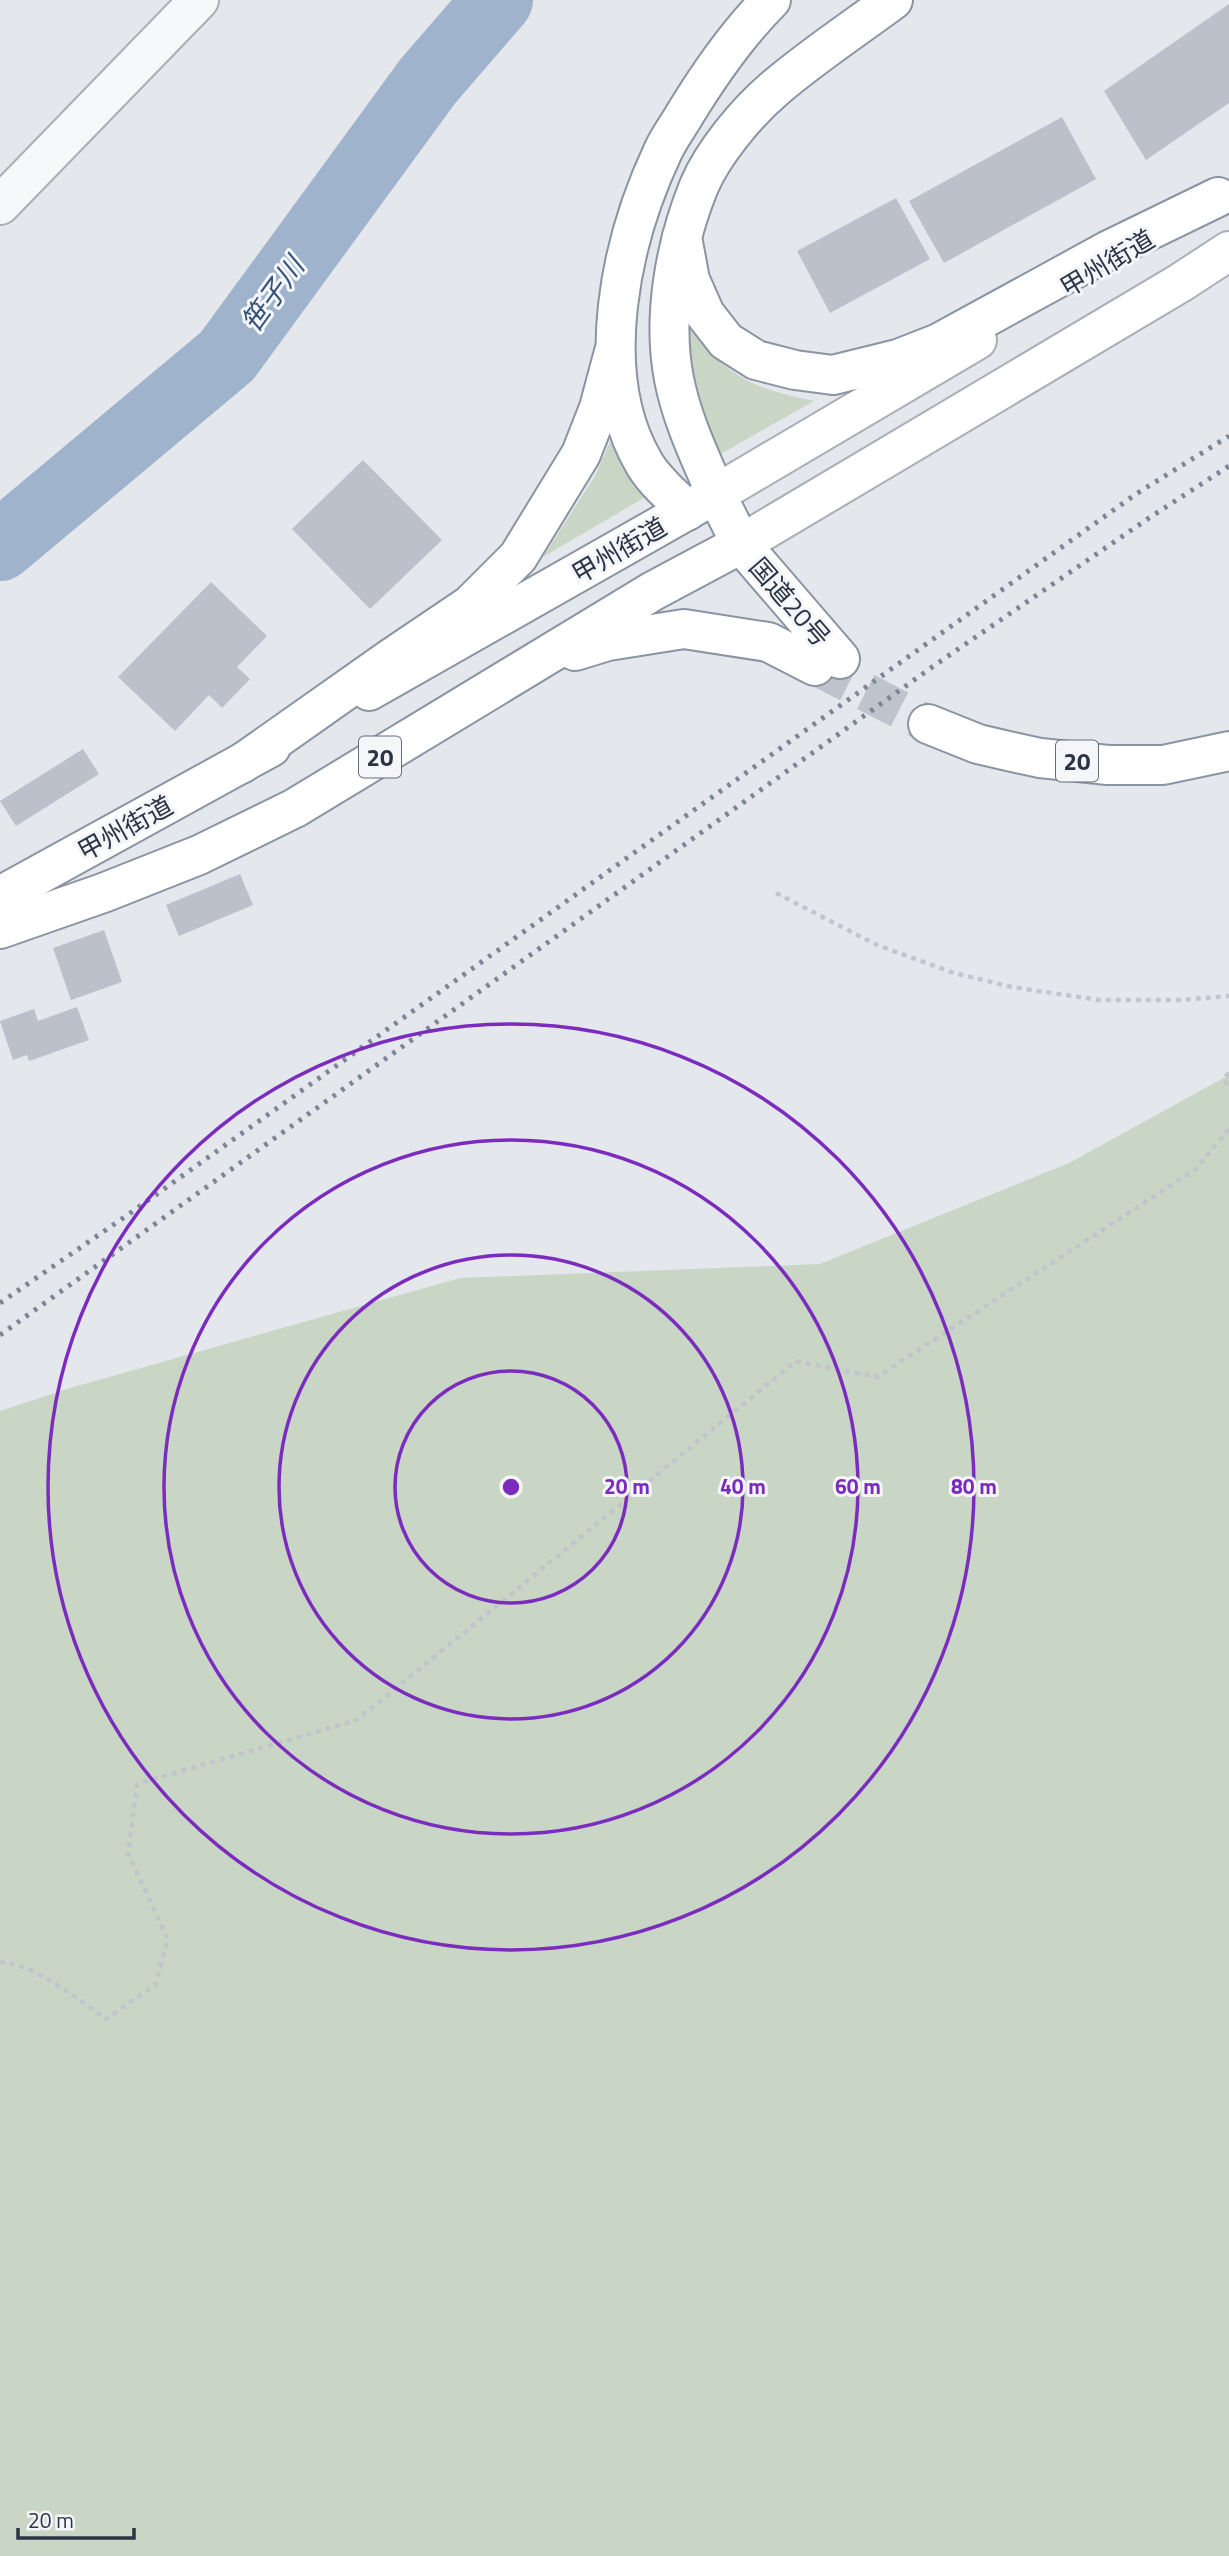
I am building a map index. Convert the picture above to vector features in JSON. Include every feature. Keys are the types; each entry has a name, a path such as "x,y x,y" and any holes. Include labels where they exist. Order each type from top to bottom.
{"main road":[{"path":"241,764 470,605 518,557 581,454 599,408 614,352 623,275 639,212 663,149 704,82 752,19 771,0"},
{"path":"701,503 674,379 670,335 672,291 682,237 700,184 730,137 773,90 893,0"},
{"path":"682,237 690,280 705,314 726,341 756,360 795,370 833,375 898,359 939,343 1109,250 1224,194"},
{"name":"甲州街道","path":"0,896 241,764 701,503 1224,194"},
{"name":"甲州街道","path":"0,929 103,893 199,855 295,808 653,591 741,544 1180,283 1229,251"},
{"name":"国道20号","path":"534,663 608,641 684,629 768,642 827,663 741,544 701,503 645,465 627,426 614,352"},
{"name":"20","path":"928,724 978,744 1008,751 1040,758 1108,765 1163,765 1229,751"}],"street":[{"path":"0,205 199,0"}],"path":[{"path":"776,893 877,945 954,973 1000,984 1099,1000 1181,1000 1229,996"},
{"path":"1229,1073 1224,1078 1229,1090"},
{"path":"0,1962 14,1962 73,1994 106,2020 155,1985 168,1939 128,1854 137,1784 357,1720 796,1361 877,1377 1196,1169 1229,1129"}],"green space":[{"path":"689,327 717,359 743,378 774,391 814,401 717,456 691,381 684,331"},
{"path":"610,442 630,479 647,496 543,557 595,476"},
{"path":"1229,1075 1229,2556 0,2556 0,1411 70,1388 460,1278 820,1264 1069,1163"}],"building":[{"path":"1229,4 1229,103 1146,160 1104,91"},
{"path":"1062,117 1096,179 944,263 909,201"},
{"path":"896,198 930,259 830,313 797,251"},
{"path":"363,460 442,540 370,609 292,529"},
{"path":"211,582 267,636 237,667 250,679 222,708 209,695 175,731 118,677"},
{"path":"83,749 99,774 16,826 0,801"},
{"path":"240,874 253,905 179,936 166,905"},
{"path":"104,930 122,982 71,1000 53,948"},
{"path":"77,1007 89,1040 29,1061 27,1055 13,1060 0,1021 34,1009 38,1021"}],"waterway":[{"name":"笹子川","path":"0,546 227,356 428,81 498,0"}],"tunnel":[{"path":"815,666 928,724"}],"railway":[{"path":"0,1303 129,1214 1136,494 1229,436"},
{"path":"0,1335 935,665 1229,466"}]}
